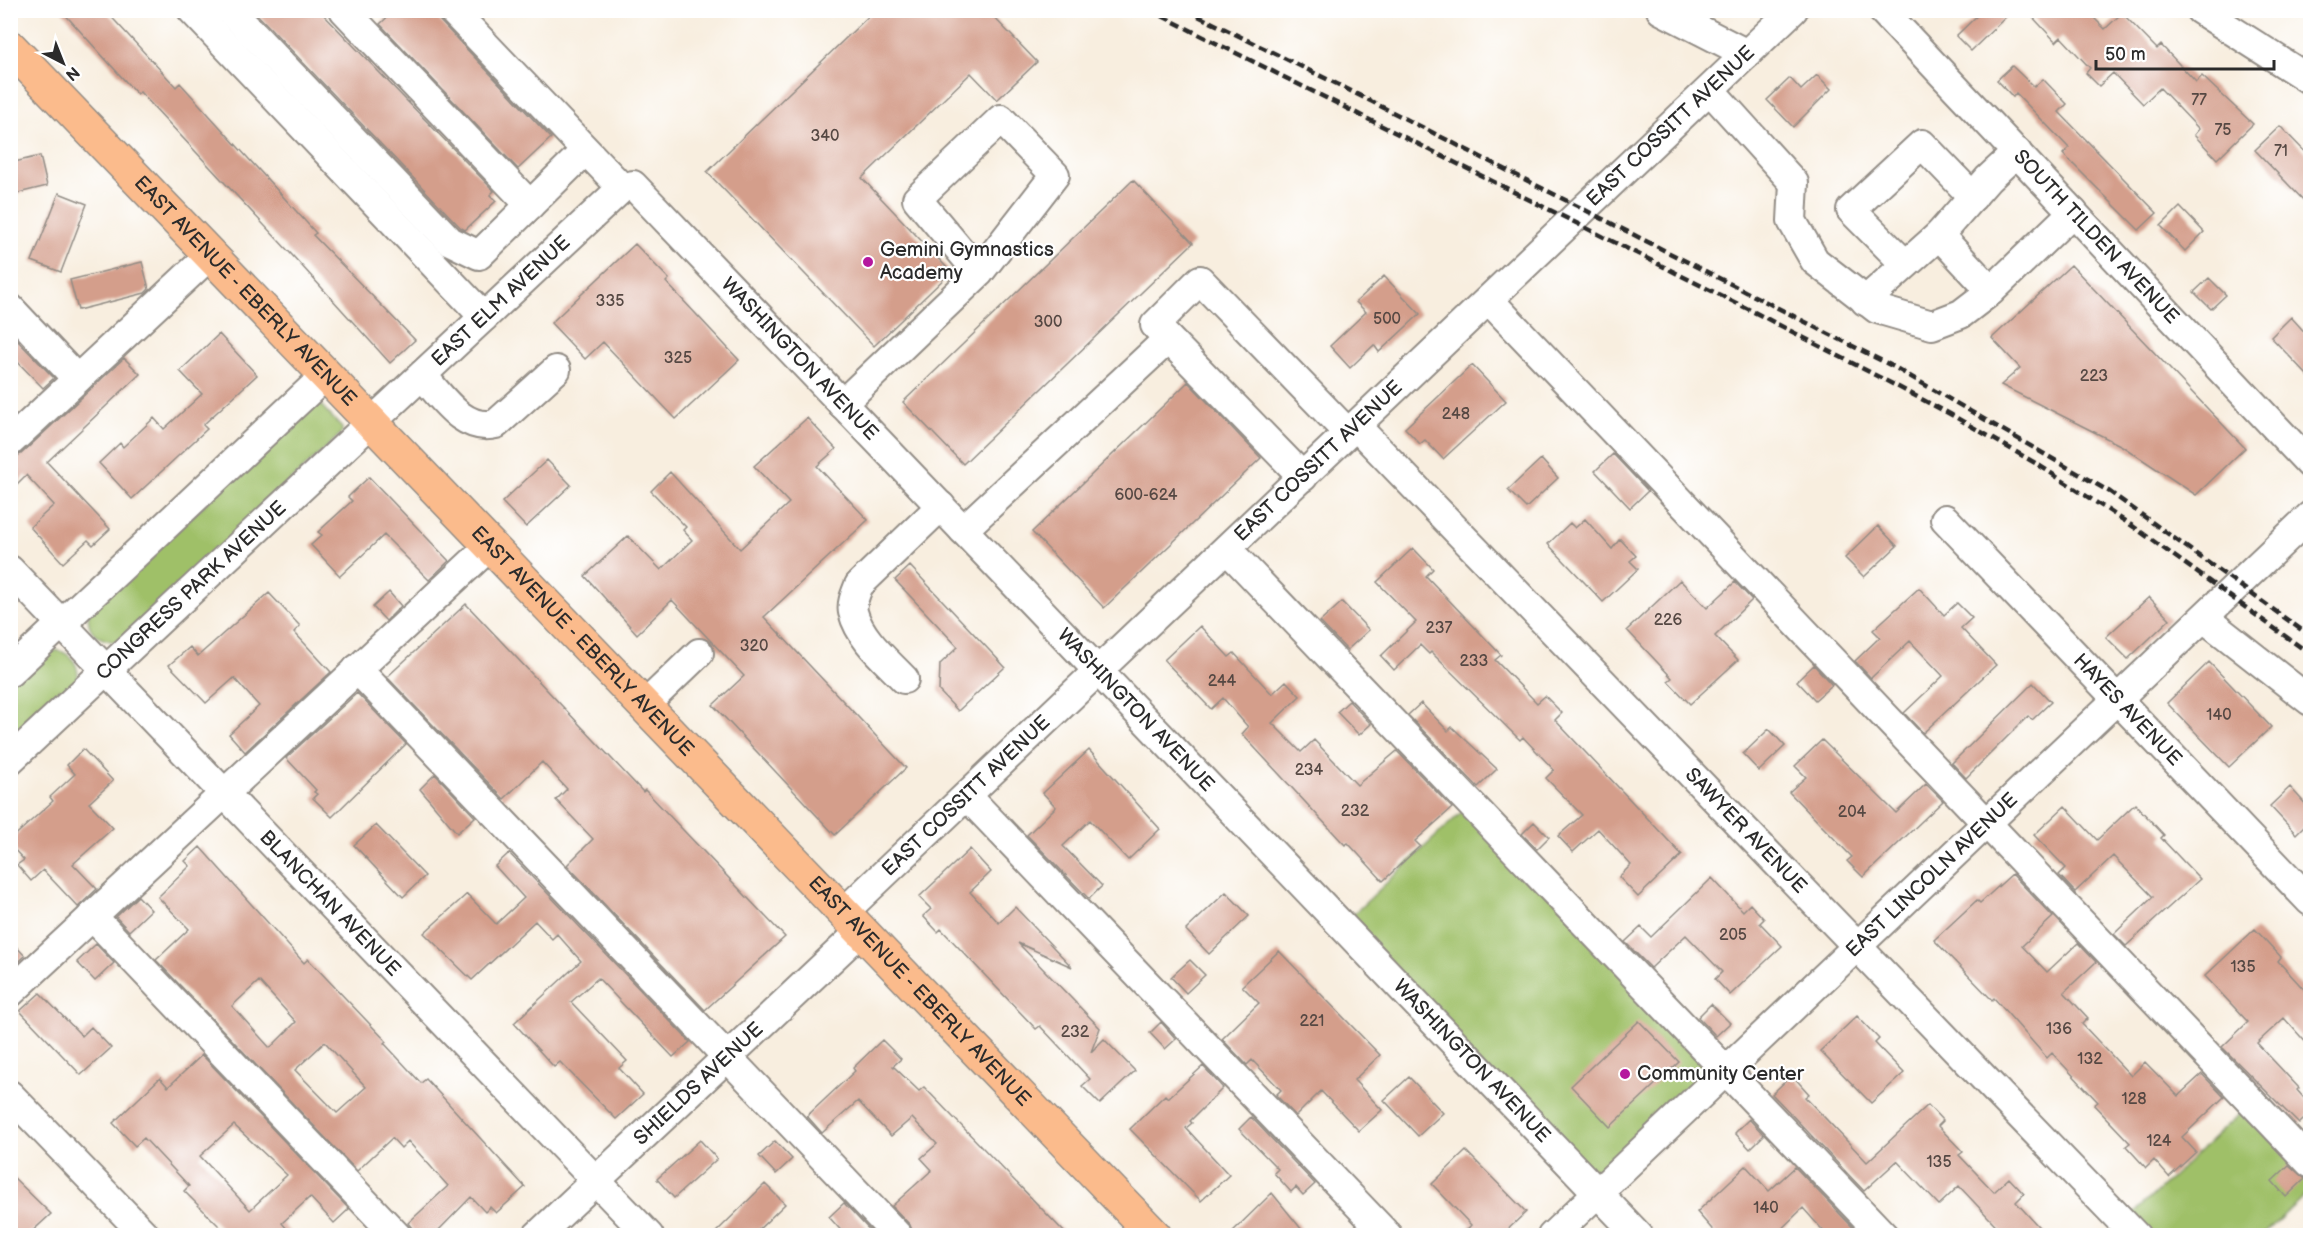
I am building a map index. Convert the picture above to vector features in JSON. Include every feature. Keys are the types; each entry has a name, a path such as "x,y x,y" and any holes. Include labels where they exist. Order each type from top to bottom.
{"main road":[{"name":"EAST AVENUE - EBERLY AVENUE","path":"10,47 1155,1236"}],"street":[{"path":"192,10 484,317"},
{"path":"230,10 450,241 479,255 585,151"},
{"path":"344,10 530,205"},
{"name":"WASHINGTON AVENUE","path":"452,10 585,151 627,186 843,404 1639,1236"},
{"path":"1661,10 1747,54"},
{"name":"EAST COSSITT AVENUE","path":"852,922 967,796 1793,10"},
{"name":"SOUTH TILDEN AVENUE","path":"1882,10 2310,464"},
{"path":"2200,10 2310,80"},
{"path":"1710,90 1794,183 1792,221 1815,261 1877,309 1932,325 1961,314 1991,291 2073,212"},
{"path":"843,404 979,273 1055,175 1001,119 917,199 979,273"},
{"path":"1905,264 1851,210 1922,144 1973,197"},
{"path":"1865,301 1939,235 2017,152"},
{"name":"EAST ELM AVENUE","path":"372,422 627,186"},
{"path":"1939,235 1991,291"},
{"path":"10,442 210,255"},
{"name":"SAWYER AVENUE","path":"1168,339 1155,325 1200,280 1352,430 2136,1236"},
{"path":"1489,300 2310,1163"},
{"path":"10,308 77,379"},
{"path":"963,530 1168,339 1303,477"},
{"path":"422,375 460,416 485,427 496,424 556,370"},
{"path":"10,672 326,375"},
{"name":"CONGRESS PARK AVENUE","path":"10,760 107,672 372,422"},
{"path":"904,679 866,637 853,612 853,600 859,585 940,506"},
{"name":"EAST LINCOLN AVENUE","path":"1552,1236 2310,516"},
{"name":"HAYES AVENUE","path":"1945,519 2310,901"},
{"path":"10,993 491,545"},
{"path":"1227,549 1884,1236"},
{"name":"BLANCHAN AVENUE","path":"10,570 649,1236"},
{"path":"2204,618 2310,701"},
{"path":"644,706 699,653"},
{"path":"357,669 897,1236"},
{"path":"967,796 1388,1236"},
{"path":"92,916 397,1236"},
{"name":"SHIELDS AVENUE","path":"537,1236 727,1058 852,922"},
{"path":"10,1095 146,1236"}],"green space":[{"path":"313,403 320,404 342,428 342,433 117,642 104,640 95,634 89,625 89,612"},
{"path":"51,650 63,652 72,658 77,667 78,679 11,747 11,680"},
{"path":"1468,806 1722,1071 1599,1188 1344,923"},
{"path":"2245,1108 2310,1176 2310,1190 2263,1235 2143,1235 2128,1219"}],"building":[{"path":"61,10 105,10 176,87 180,83 316,233 313,235 415,340 390,363 292,255 140,92 137,94"},
{"path":"253,10 319,10 494,191 490,195 496,201 465,230 460,227"},
{"path":"395,10 436,10 440,21 551,138 518,169 380,24"},
{"path":"875,10 987,10 1037,62 997,100 971,73 862,178 951,272 874,346 707,172"},
{"path":"1983,10 2013,10 1971,51 1956,36"},
{"path":"2026,10 2086,10 2105,29 2122,13 2157,49 2161,45 2196,82 2202,76 2253,124 2217,159 2194,135 2199,129 2160,88 2143,104 2113,73 2099,86 2086,73 2090,68 2061,37 2056,42"},
{"path":"2012,66 2034,87 2043,79 2067,104 2059,112 2157,213 2139,230 2063,154 2069,148 2016,93 2013,97 1997,80"},
{"path":"1817,75 1831,89 1793,127 1767,100 1790,78 1801,90"},
{"path":"2280,126 2310,157 2310,207 2255,150"},
{"path":"40,156 47,186 10,195 10,163"},
{"path":"1133,180 1193,243 963,464 903,402"},
{"path":"59,193 87,204 61,272 32,261"},
{"path":"2180,207 2204,232 2185,251 2161,226"},
{"path":"635,244 669,279 666,282 739,360 676,419 603,342 585,359 551,323"},
{"path":"142,262 149,289 145,293 78,310 70,280"},
{"path":"2071,265 2245,448 2196,495 2122,446 2001,385 2020,368 1992,338"},
{"path":"1384,276 1420,314 1379,352 1374,345 1350,368 1330,346 1366,312 1356,302"},
{"path":"2209,278 2226,295 2211,309 2194,292"},
{"path":"2291,317 2310,338 2310,378 2271,337"},
{"path":"10,333 54,378 43,388 10,354"},
{"path":"219,334 257,375 203,425 207,429 132,499 99,463 120,443 123,447 154,418 164,429 202,394 180,371"},
{"path":"124,358 140,374 47,462 110,529 93,545 88,540 63,563 30,527 54,505 26,475 10,491 10,458 21,454"},
{"path":"1472,365 1506,401 1443,459 1425,440 1420,444 1405,428"},
{"path":"1188,382 1261,458 1104,608 1032,532"},
{"path":"807,418 836,449 817,466 868,520 764,617 906,768 835,835 713,705 744,676 672,600 637,634 585,576 628,536 661,570 692,540 683,530 686,527 651,491 670,472 740,549 789,503 754,466"},
{"path":"1613,454 1648,491 1630,508 1595,471"},
{"path":"1541,459 1558,478 1526,508 1508,490"},
{"path":"547,460 571,485 526,527 502,502"},
{"path":"369,477 449,561 429,580 384,535 340,576 311,545 322,535 318,532 352,501 348,497"},
{"path":"1585,519 1612,549 1620,539 1636,556 1630,561 1638,569 1603,602 1548,544 1570,523 1575,528"},
{"path":"1878,526 1897,546 1864,577 1845,558"},
{"path":"1413,548 1433,569 1426,576 1501,655 1495,660 1537,703 1545,696 1562,713 1555,720 1682,855 1638,897 1619,877 1631,865 1598,829 1573,852 1558,836 1582,815 1546,778 1554,770 1523,737 1520,740 1431,652 1429,654 1420,645 1394,670 1381,656 1416,622 1377,582"},
{"path":"910,566 1005,667 958,711 939,691 940,664 958,647 895,580"},
{"path":"1680,580 1707,608 1735,582 1752,600 1715,636 1738,660 1690,704 1668,681 1672,678 1627,630"},
{"path":"1919,588 1944,615 1957,603 1972,618 1961,628 1996,665 1923,733 1904,713 1943,676 1910,641 1871,678 1855,661 1880,637 1873,630"},
{"path":"389,592 401,606 386,621 373,607"},
{"path":"269,593 300,626 294,632 331,672 245,752 229,734 259,706 234,678 206,703 169,665 190,647 198,656"},
{"path":"2149,597 2170,619 2128,659 2106,637"},
{"path":"1342,602 1369,630 1347,650 1320,622"},
{"path":"466,604 643,792 645,790 785,937 705,1010 567,865 593,839 556,800 567,789 542,762 504,799 387,677"},
{"path":"1200,626 1229,657 1234,653 1272,694 1286,681 1300,696 1272,723 1301,752 1314,740 1357,785 1397,751 1452,808 1415,841 1420,846 1383,881 1348,843 1345,845 1242,734 1248,727 1223,698 1211,709 1164,660"},
{"path":"2209,662 2271,727 2229,767 2167,703"},
{"path":"1814,665 1832,685 1815,700 1797,681"},
{"path":"2033,683 2051,702 2032,720 2028,716 1966,778 1952,763"},
{"path":"357,693 406,744 332,817 313,798 317,794 314,792 316,790 286,758"},
{"path":"1349,701 1371,724 1359,735 1337,712"},
{"path":"1421,703 1448,731 1452,727 1497,769 1478,787 1408,715"},
{"path":"1769,729 1785,746 1759,771 1743,754"},
{"path":"1822,740 1896,813 1926,784 1943,801 1863,877 1847,861 1852,857 1789,792 1806,777 1795,766"},
{"path":"83,749 113,781 89,803 113,828 73,864 97,889 78,907 43,870 31,881 17,865 24,860 10,845 10,840 53,801 50,797 75,774 67,765"},
{"path":"1089,750 1160,829 1128,860 1090,820 1063,846 1102,886 1089,899 1027,835 1056,807 1043,793"},
{"path":"435,774 475,817 457,833 420,789"},
{"path":"2290,787 2310,809 2310,820 2296,834 2270,806"},
{"path":"2135,804 2164,835 2161,838 2200,879 2126,946 2114,934 2153,897 2113,856 2075,892 2059,875 2066,868 2034,835 2065,806 2097,840"},
{"path":"1534,822 1549,837 1537,849 1522,834"},
{"path":"376,825 425,876 403,897 354,845"},
{"path":"200,847 304,963 308,959 386,1041 384,1043 421,1083 426,1079 525,1187 496,1213 490,1207 485,1212 471,1197 433,1236 418,1236 408,1223 448,1186 408,1141 401,1148 392,1138 357,1171 156,960 189,929 158,897 190,866 185,861","holes":["259,981 296,1022 270,1048 232,1006","325,1042 366,1087 337,1113 295,1070"]},
{"path":"970,849 991,872 970,892 999,923 1015,907 1072,967 1018,943 1100,1028 1091,1052 1104,1039 1135,1071 1100,1104 1082,1086 1090,1079 1040,1026 1036,1029 941,929 938,932 923,916 931,909 919,897"},
{"path":"509,853 690,1042 673,1057 598,978 571,1002 627,1061 619,1068 643,1094 616,1119 560,1062 554,1067 514,1023 581,961 557,934 552,939 535,921 472,980 424,933 467,894 496,924 524,898 495,866"},
{"path":"2012,874 2053,917 2022,946 2047,972 2078,943 2096,962 2064,992 2088,1018 2082,1024 2131,1076 2145,1062 2178,1096 2202,1074 2224,1097 2182,1137 2196,1152 2169,1177 2154,1160 2146,1168 2126,1146 2130,1143 2094,1105 2098,1102 2052,1053 2047,1058 1994,998 1992,1000 1934,940 1977,900 1980,903"},
{"path":"1712,878 1743,911 1750,904 1764,919 1760,923 1782,946 1730,995 1715,979 1722,972 1686,935 1651,968 1625,942 1641,927 1651,937"},
{"path":"1226,892 1249,916 1209,954 1186,930"},
{"path":"138,896 151,910 129,931 116,917"},
{"path":"2255,929 2281,957 2278,961 2310,996 2310,1047 2284,1018 2257,1043 2299,1088 2297,1090 2310,1105 2310,1113 2299,1124 2222,1047 2248,1022 2205,976"},
{"path":"10,940 25,956 10,970"},
{"path":"96,944 114,963 95,981 77,962"},
{"path":"1279,951 1380,1055 1354,1080 1382,1110 1359,1131 1321,1091 1296,1116 1276,1095 1281,1090 1252,1060 1247,1065 1222,1039 1259,1003 1242,986"},
{"path":"1190,960 1205,975 1186,993 1171,977"},
{"path":"40,993 82,1036 91,1027 111,1048 81,1075 20,1011"},
{"path":"1711,1004 1730,1023 1716,1036 1698,1017"},
{"path":"1857,1016 1879,1039 1875,1043 1904,1073 1871,1103 1820,1051"},
{"name":"Community Center","path":"1639,1021 1679,1062 1610,1127 1571,1086"},
{"path":"1161,1022 1176,1039 1165,1049 1150,1033"},
{"path":"882,1040 901,1059 893,1066 919,1091 924,1087 1068,1236 914,1236 910,1225 892,1206 932,1170 921,1158 937,1144 912,1118 891,1136 858,1101 822,1133 807,1116 855,1071 853,1068"},
{"path":"202,1055 349,1209 334,1223 310,1197 282,1223 293,1236 229,1236 184,1191 189,1186 144,1138 135,1146 113,1123 160,1078 168,1087","holes":["234,1125 287,1175 250,1210 200,1156"]},
{"path":"1203,1066 1223,1088 1190,1121 1192,1123 1186,1128 1229,1175 1201,1201 1130,1129 1165,1095 1168,1098"},
{"path":"1792,1075 1809,1094 1805,1097 1867,1162 1928,1105 1943,1121 1938,1126 1963,1152 1959,1155 1994,1192 2009,1178 2024,1194 2016,1202 2047,1236 2006,1236 1959,1186 1939,1205 1897,1161 1864,1191 1772,1094"},
{"path":"1409,1077 1443,1113 1418,1136 1384,1100"},
{"path":"1251,1117 1315,1184 1303,1195 1296,1187 1291,1192 1274,1173 1278,1169 1239,1129"},
{"path":"1749,1119 1764,1135 1750,1149 1735,1133"},
{"path":"700,1140 717,1159 674,1198 657,1179"},
{"path":"775,1141 792,1159 776,1174 759,1156"},
{"path":"1466,1151 1526,1212 1501,1236 1461,1236 1471,1225 1432,1184"},
{"path":"2289,1165 2305,1179 2286,1197 2272,1181"},
{"path":"1746,1166 1769,1191 1795,1167 1861,1236 1828,1236 1803,1208 1774,1236 1718,1236 1697,1212"},
{"path":"10,1174 51,1214 27,1236 10,1236"},
{"path":"765,1184 785,1204 752,1236 712,1236"},
{"path":"1272,1193 1307,1236 1228,1236"},
{"path":"844,1203 875,1236 846,1236 829,1217"}],"railway":[{"path":"1150,10 1762,316 1950,414 2037,464 2134,527 2310,654"},
{"path":"1186,10 1341,86 1894,367 2110,492 2310,636"}],"place":[{"name":"Gemini Gymnastics Academy","path":"868,262"},
{"name":"Community Center","path":"1625,1074"}]}
